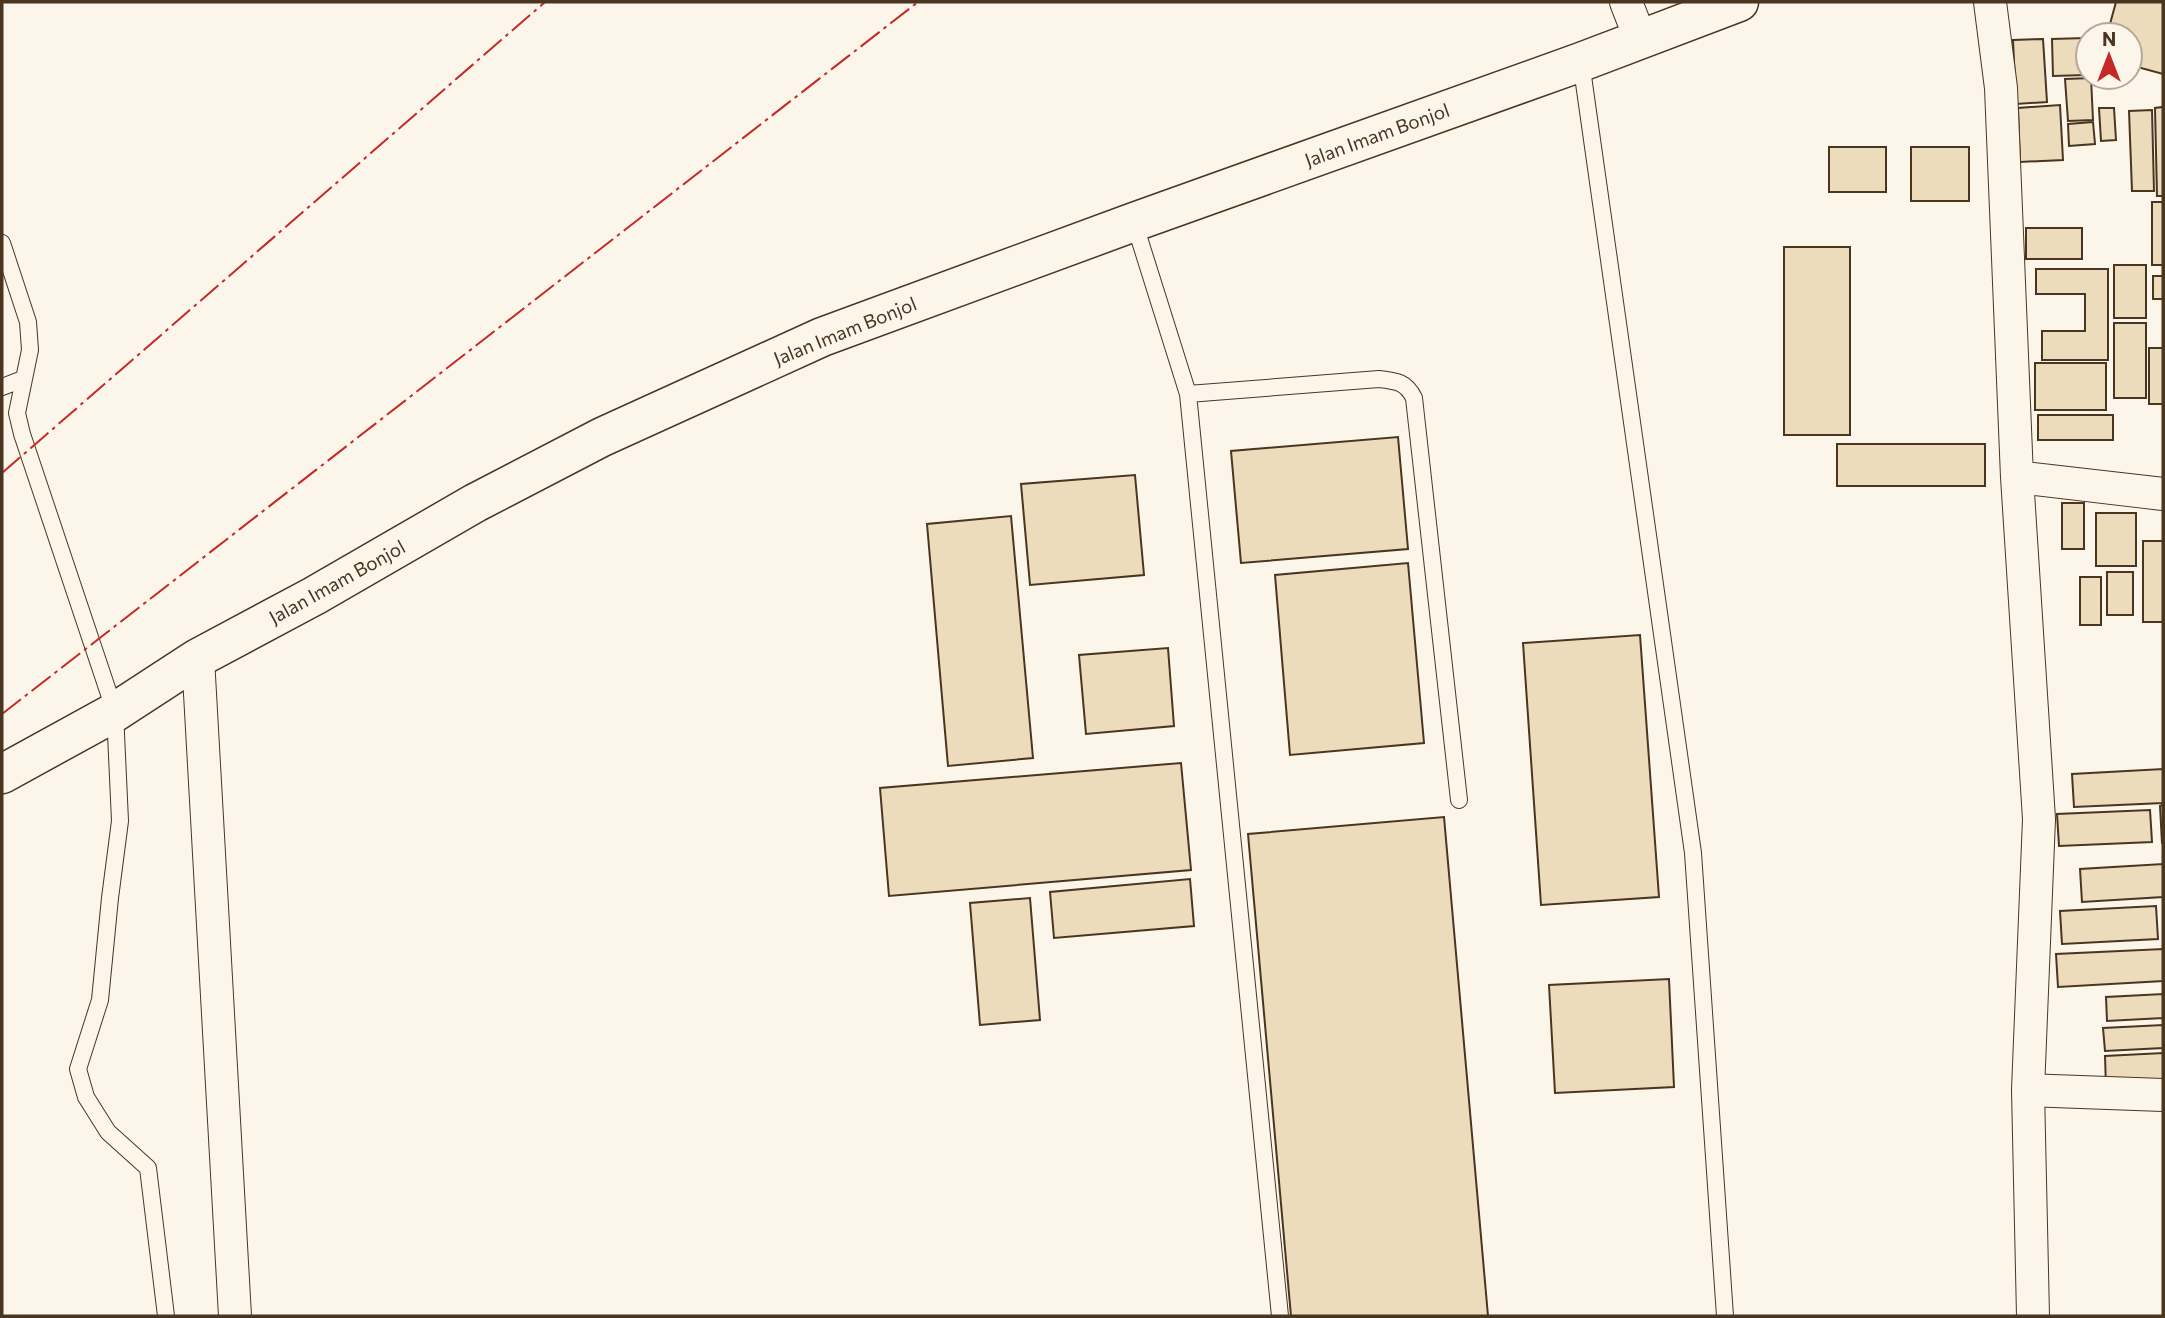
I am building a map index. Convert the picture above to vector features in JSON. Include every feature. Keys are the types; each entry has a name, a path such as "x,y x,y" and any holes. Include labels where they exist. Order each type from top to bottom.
{"main road":[{"name":"Jalan Imam Bonjol","path":"2,774 115,712 198,658 314,596 475,503 614,431 822,337 1581,62 1739,2"}],"street":[{"path":"1626,2 1640,38"},
{"path":"1990,2 2001,88 2017,477 2039,818 2028,1090 2033,1316"},
{"path":"2017,477 2163,494"},
{"path":"198,658 235,1316"},
{"path":"2028,1090 2163,1095"}],"lane":[{"path":"1581,62 1693,853 1725,1316"},
{"path":"1134,222 1188,394 1280,1316"},
{"path":"2,243 28,322 30,350 18,413 22,434 115,712 120,821 100,1000 78,1069 86,1097 108,1132 148,1167 166,1316"},
{"path":"2,387 23,379"},
{"path":"1188,394 1379,379 1402,382 1409,388 1414,398 1459,800"}],"building":[{"path":"2116,2 2163,2 2163,74 2144,69 2144,21 2111,21"},
{"path":"2074,38 2074,75 2053,76 2052,39"},
{"path":"2043,39 2047,102 2016,104 2013,40"},
{"path":"2065,79 2074,79 2074,91 2092,91 2093,120 2068,121"},
{"path":"2060,105 2063,160 2020,162 2018,108"},
{"path":"2163,107 2163,196 2157,196 2155,108"},
{"path":"2099,108 2114,108 2116,140 2101,141"},
{"path":"2152,110 2154,191 2132,191 2129,111"},
{"path":"2093,122 2095,144 2069,146 2068,124"},
{"path":"1829,147 1886,147 1886,192 1829,192"},
{"path":"1911,147 1969,147 1969,201 1911,201"},
{"path":"2152,202 2163,202 2163,265 2152,265"},
{"path":"2026,228 2082,228 2082,259 2026,259"},
{"path":"1784,247 1850,247 1850,435 1784,435"},
{"path":"2114,265 2146,265 2146,318 2114,318"},
{"path":"2036,269 2108,269 2108,360 2042,360 2042,331 2085,331 2085,294 2036,294"},
{"path":"2153,276 2163,276 2163,299 2153,299"},
{"path":"2114,323 2146,323 2146,398 2114,398"},
{"path":"2149,348 2163,348 2163,404 2149,404"},
{"path":"2035,363 2106,363 2106,410 2035,410"},
{"path":"2038,415 2113,415 2113,440 2038,440"},
{"path":"1398,437 1408,549 1241,563 1231,451"},
{"path":"1837,444 1985,444 1985,486 1837,486"},
{"path":"1135,475 1144,575 1030,585 1021,484"},
{"path":"2062,503 2084,503 2084,549 2062,549"},
{"path":"2096,513 2136,513 2136,566 2096,566"},
{"path":"1011,516 1033,758 948,766 927,524"},
{"path":"2143,541 2163,541 2163,622 2143,622"},
{"path":"1408,563 1424,743 1290,755 1275,575"},
{"path":"2107,572 2133,572 2133,615 2107,615"},
{"path":"2080,577 2101,577 2101,625 2080,625"},
{"path":"1640,635 1659,897 1541,905 1523,643"},
{"path":"1168,648 1174,726 1086,734 1079,655"},
{"path":"1181,763 1191,870 889,896 880,788"},
{"path":"2163,769 2163,803 2074,807 2072,774"},
{"path":"2163,805 2163,843 2162,843 2160,806"},
{"path":"2150,810 2152,842 2059,846 2057,814"},
{"path":"1444,817 1488,1316 1291,1316 1248,834"},
{"path":"2163,864 2163,897 2082,902 2080,869"},
{"path":"1190,879 1194,926 1054,938 1050,892"},
{"path":"1030,898 1040,1020 980,1025 970,903"},
{"path":"2156,906 2158,939 2062,944 2060,911"},
{"path":"2163,949 2163,981 2058,987 2056,954"},
{"path":"1669,979 1674,1087 1555,1093 1549,985"},
{"path":"2163,994 2163,1018 2107,1021 2106,997"},
{"path":"2163,1025 2163,1048 2105,1051 2103,1028"},
{"path":"2163,1053 2163,1085 2106,1088 2105,1056"}],"power":[{"path":"2,473 545,2"},
{"path":"2,714 918,2"}]}
